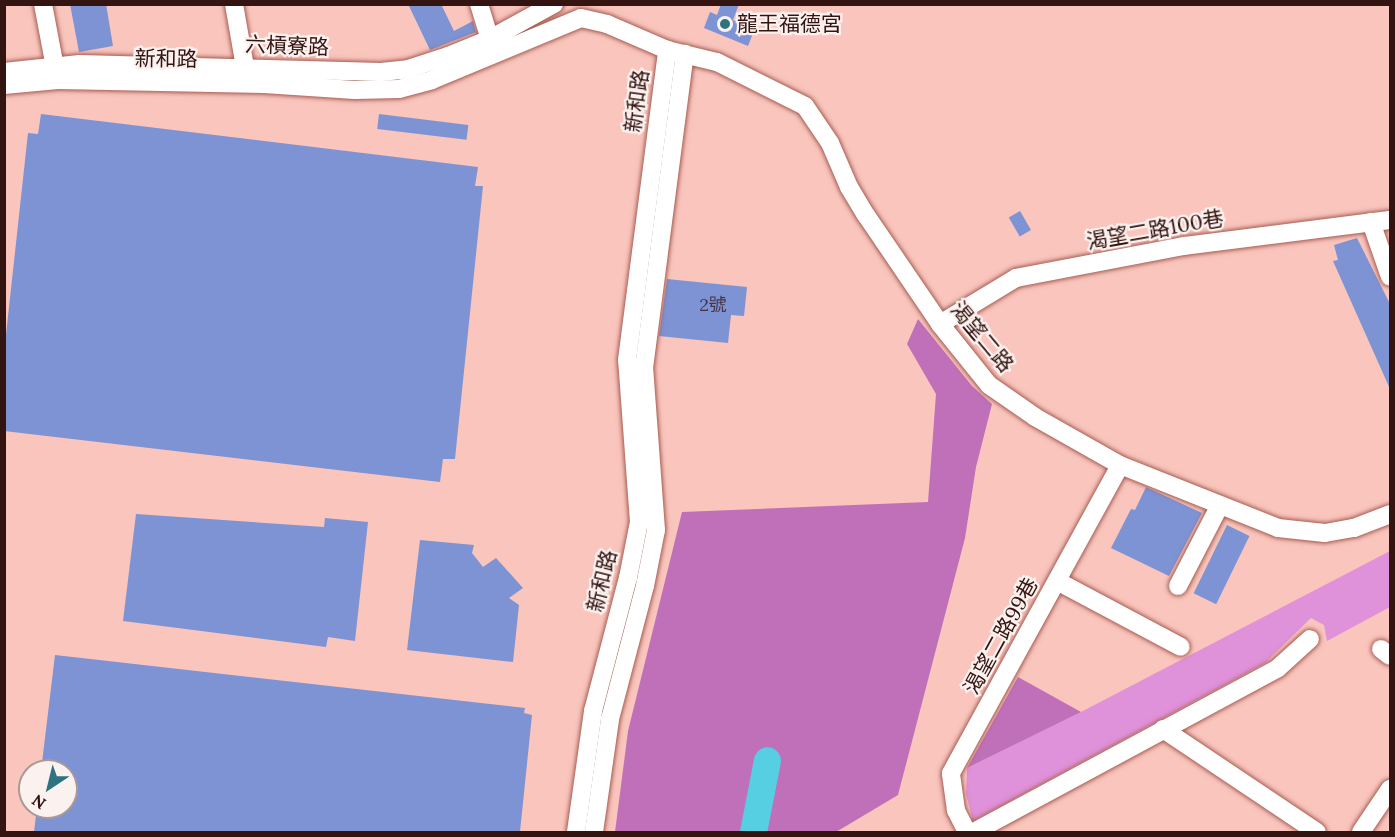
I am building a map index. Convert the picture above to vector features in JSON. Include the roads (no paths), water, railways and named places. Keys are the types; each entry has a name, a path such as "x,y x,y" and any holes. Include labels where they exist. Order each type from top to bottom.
{"street":[{"path":"43,4 56,74"},
{"path":"234,4 244,67"},
{"path":"479,4 490,39"},
{"name":"六槓寮路","path":"4,72 56,74 80,64 390,71 408,69 490,39 554,4"},
{"name":"新和路","path":"4,85 56,74 355,90 399,89 432,80 581,18 607,24 676,52"},
{"name":"新和路","path":"576,832 593,711 628,578 639,522 627,360 676,52"},
{"name":"新和路","path":"594,832 610,719 645,586 656,530 644,368 676,52"},
{"name":"渴望二路","path":"676,52 717,62 805,106 830,143 849,187 940,324 989,385 1035,417 1120,465 1219,507 1278,528 1325,533 1354,528 1390,514"},
{"name":"渴望二路100巷","path":"940,324 1016,278 1184,246 1390,220"},
{"path":"1371,222 1390,277"},
{"name":"渴望二路99巷","path":"967,832 956,810 951,773 1120,465"},
{"path":"1178,586 1219,507"},
{"path":"1057,581 1181,647"},
{"path":"974,832 1278,668 1310,639"},
{"path":"1163,729 1317,832"},
{"path":"1361,832 1390,789"}],"waterway":[{"path":"753,832 767,760"}],"place":[{"name":"龍王福德宮","path":"725,24"}]}
